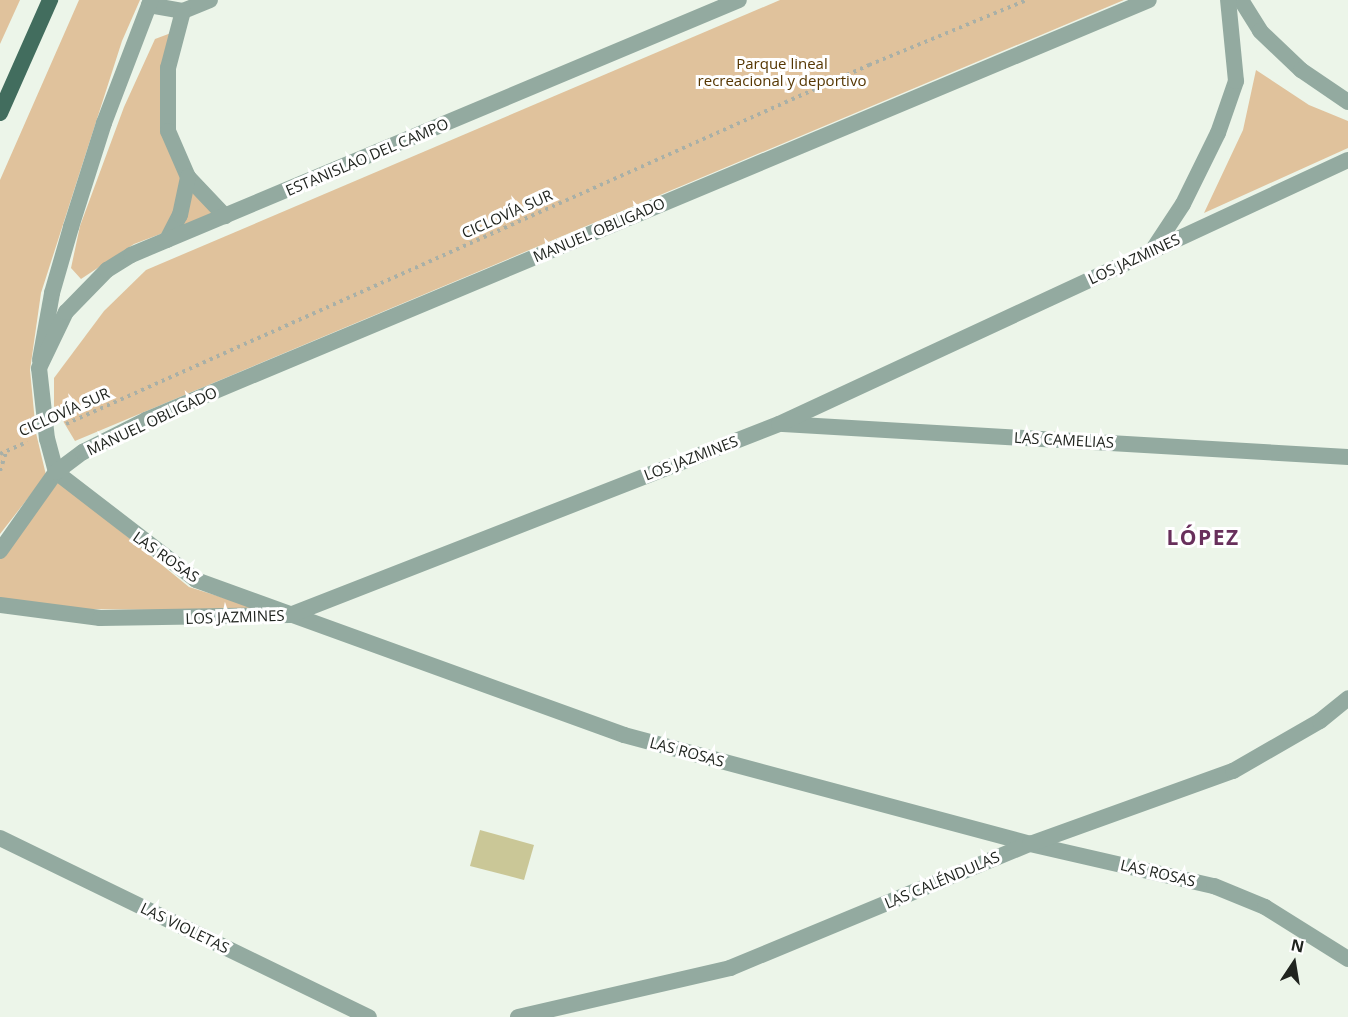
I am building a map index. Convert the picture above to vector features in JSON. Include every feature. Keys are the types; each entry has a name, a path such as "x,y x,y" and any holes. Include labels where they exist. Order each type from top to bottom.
{"main road":[{"path":"0,113 50,0"}],"street":[{"path":"56,472 47,433 39,368 51,293 104,123 150,3 183,11 210,0"},
{"name":"ESTANISLAO DEL CAMPO","path":"39,368 66,312 87,288 131,255 739,0"},
{"name":"MANUEL OBLIGADO","path":"0,551 56,472 83,452 146,420 1149,0"},
{"path":"1151,251 1188,194 1218,133 1236,81 1228,0"},
{"path":"1241,0 1260,31 1292,62 1348,102"},
{"path":"183,11 168,68 168,131 188,177 225,216"},
{"name":"LOS JAZMINES","path":"0,605 100,618 290,615 779,424 1348,160"},
{"path":"167,240 180,215 188,177"},
{"name":"LAS CAMELIAS","path":"779,424 1348,457"},
{"name":"LAS ROSAS","path":"56,472 196,580 624,735 1030,844 1214,886 1265,907 1348,959"},
{"name":"LAS CALÉNDULAS","path":"518,1017 730,968 1030,844 1233,771 1320,721 1348,698"},
{"name":"LAS VIOLETAS","path":"0,838 369,1017"}],"path":[{"name":"CICLOVÍA SUR","path":"0,454 868,65 1027,0"},
{"path":"0,471 6,451"}],"green space":[{"path":"0,0 20,0 0,44"},
{"path":"79,0 140,0 122,41 41,293 30,370 36,433 46,475 0,534 0,180"},
{"name":"Parque lineal recreacional y deportivo","path":"780,0 1124,0 75,441 54,406 54,378 104,311 146,270"},
{"path":"171,33 161,67 181,178 174,211 163,233 134,244 81,279 71,268 80,226 124,107 155,39"},
{"path":"1256,70 1309,105 1348,121 1348,148 1204,213 1243,130"},
{"path":"191,189 219,215 175,234"},
{"path":"59,481 189,587 266,611 0,608 0,557"}],"building":[{"path":"480,830 534,845 524,880 470,866"}],"district":[{"name":"LÓPEZ","path":"1203,537"}]}
